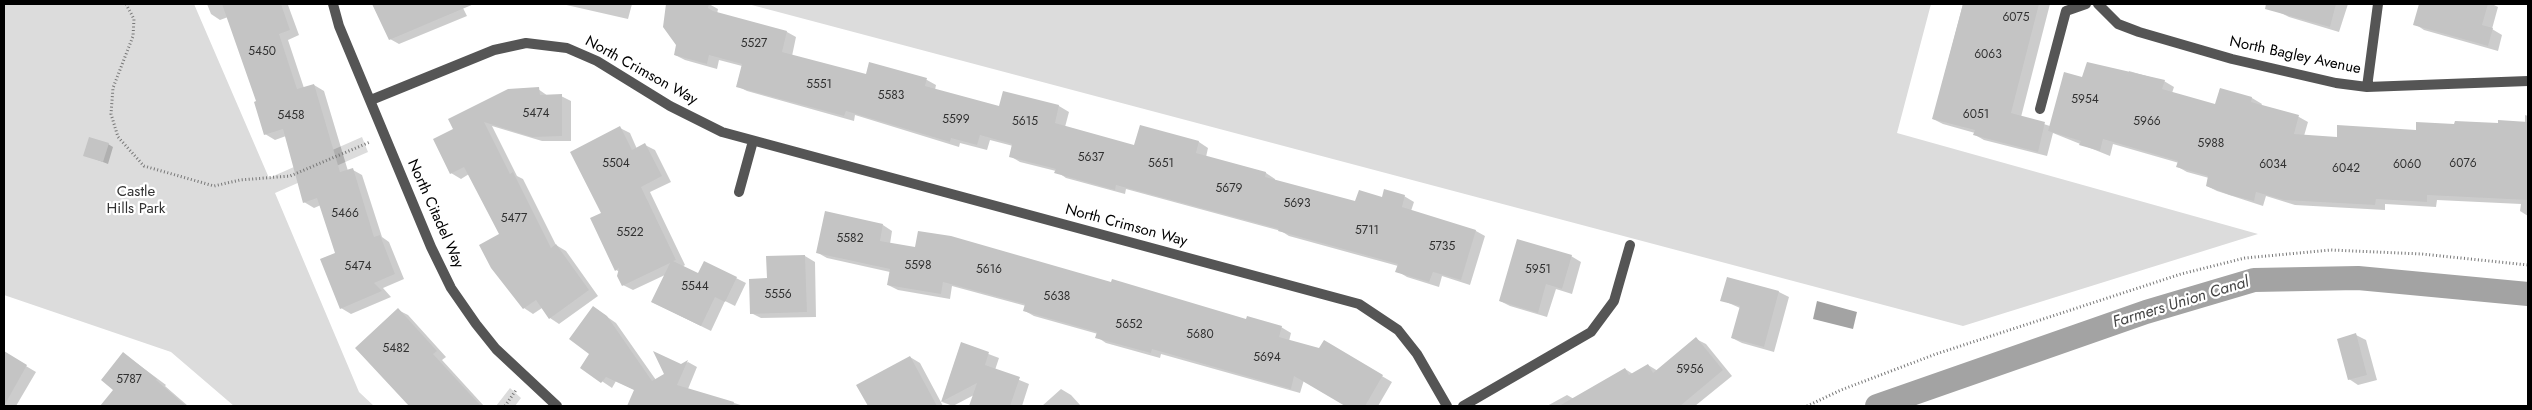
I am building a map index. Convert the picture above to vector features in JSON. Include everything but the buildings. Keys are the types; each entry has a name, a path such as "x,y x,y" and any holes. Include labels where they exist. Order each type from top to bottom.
{"street":[{"name":"North Citadel Way","path":"333,4 339,26 431,247 452,288 476,324 496,349 557,406"},
{"path":"2040,108 2066,11 2086,4"},
{"name":"North Bagley Avenue","path":"2098,4 2118,24 2139,32 2232,58 2336,82 2367,87 2528,81"},
{"path":"2367,87 2378,4"},
{"name":"North Crimson Way","path":"371,100 494,50 526,43 567,48 597,61 670,106 722,132 1359,304 1398,330 1417,354 1447,406"},
{"path":"739,192 753,141"},
{"path":"1463,406 1591,332 1614,301 1630,245"}],"path":[{"path":"126,4 134,19 134,36 113,88 111,114 118,137 144,166 214,186 240,180 290,176 370,142"},
{"path":"1807,406 1841,390 1936,354 2182,274 2244,258 2331,250 2422,254 2528,265"},
{"path":"505,406 516,390"}],"green space":[{"name":"Castle Hills Park","path":"4,4 194,4 269,178 362,137 368,152 275,193 359,392 374,406 234,406 171,352 4,295"},
{"path":"748,4 1931,4 1897,133 2258,234 1963,326"},
{"path":"510,388 521,398 515,406 496,406"}],"shaded area":[{"path":"1817,301 1857,312 1853,329 1813,319"}],"waterway":[{"name":"Farmers Union Canal","path":"1877,406 2146,312 2254,280 2358,278 2528,294"}]}
